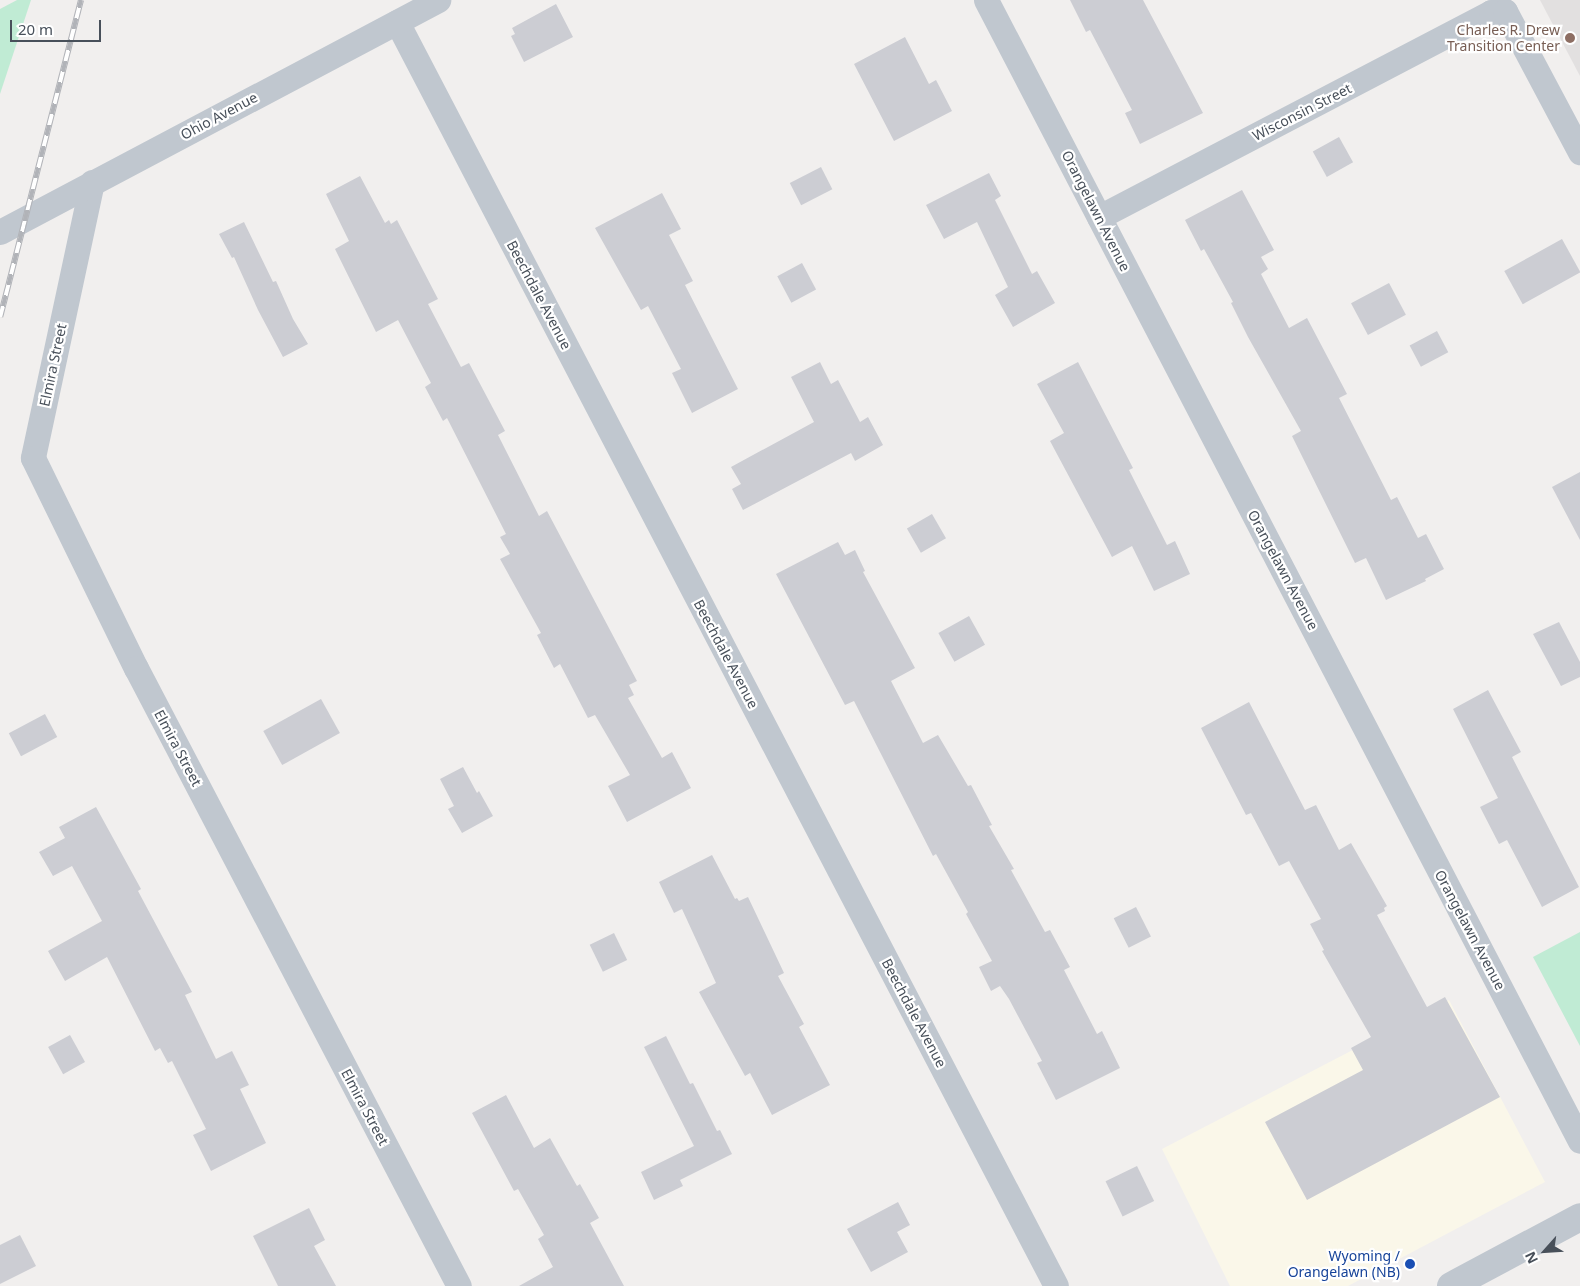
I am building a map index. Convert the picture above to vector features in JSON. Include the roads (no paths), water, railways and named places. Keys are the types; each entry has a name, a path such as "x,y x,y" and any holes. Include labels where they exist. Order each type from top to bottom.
{"street":[{"name":"Ohio Avenue","path":"0,232 438,0"},
{"name":"Orangelawn Avenue","path":"986,0 1580,1141"},
{"name":"Wisconsin Street","path":"1099,217 1491,12 1505,11 1580,152"},
{"name":"Beechdale Avenue","path":"397,22 1056,1286"},
{"name":"Elmira Street","path":"92,182 32,458 136,668 458,1286"},
{"path":"1451,1286 1580,1217"}],"railway":[{"path":"0,317 81,0"}],"place":[{"name":"Charles R. Drew Transition Center","path":"1570,38"},
{"name":"Wyoming / Orangelawn (NB)","path":"1410,1264"}]}
